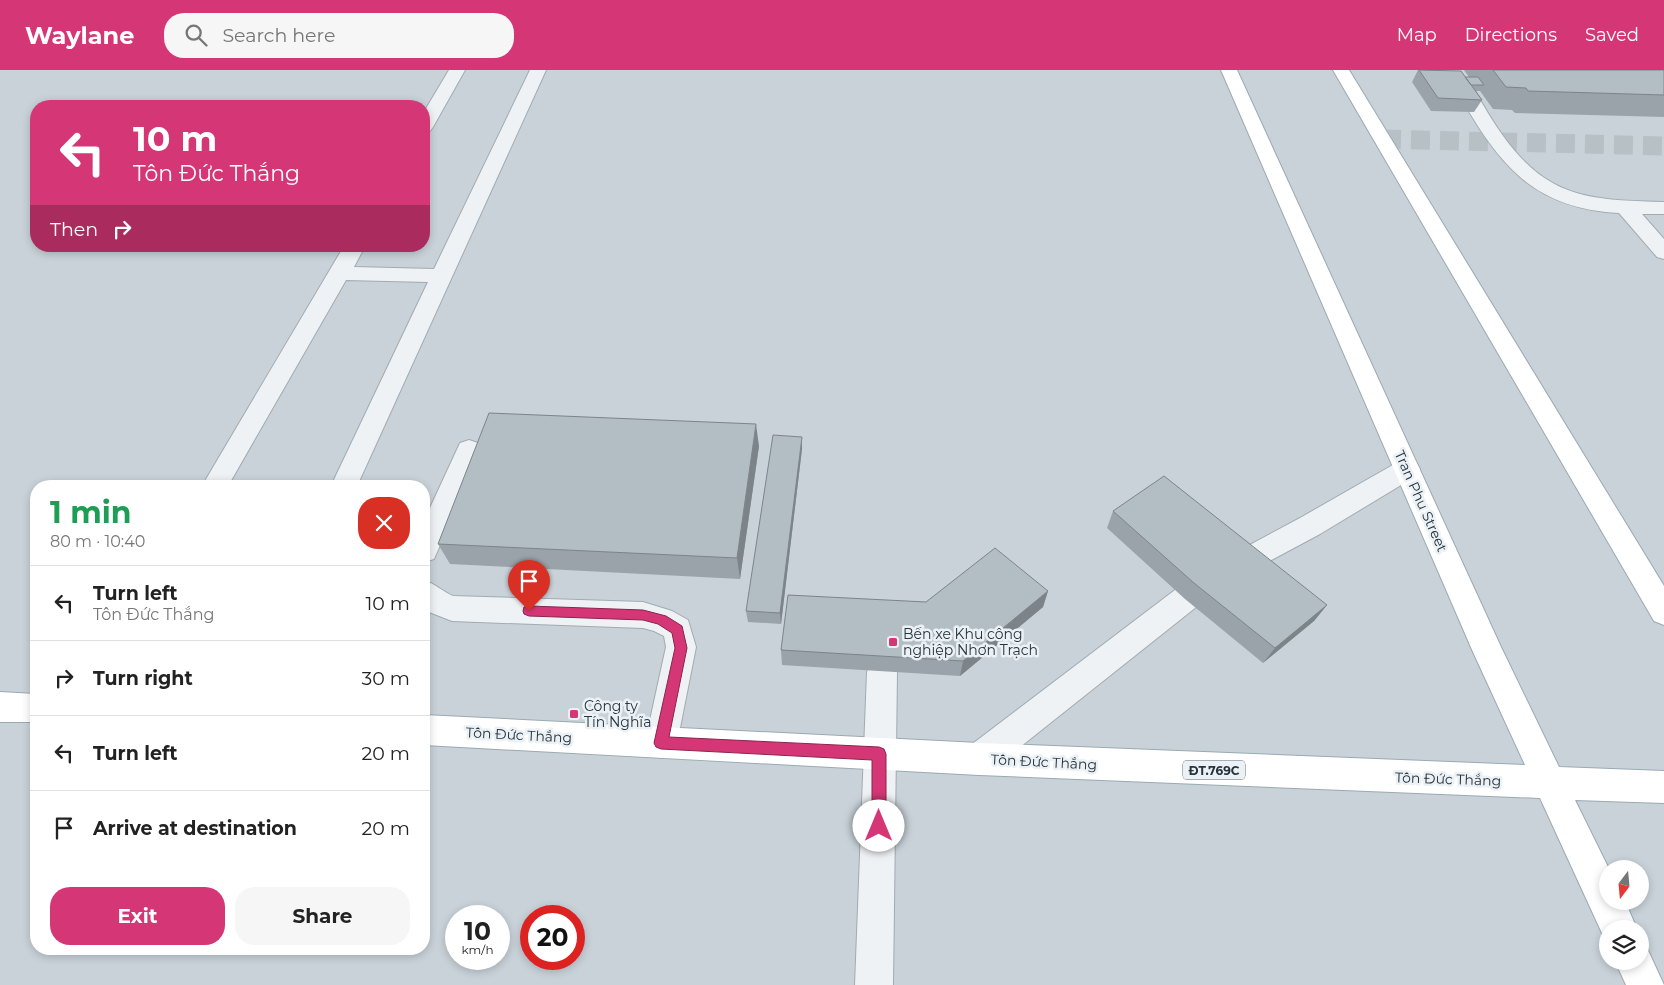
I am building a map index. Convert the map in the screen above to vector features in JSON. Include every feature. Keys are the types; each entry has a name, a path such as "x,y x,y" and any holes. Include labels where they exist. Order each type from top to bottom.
{"main road":[{"name":"Tran Phu Street","path":"1229,70 1549,782 1615,920"},
{"path":"1341,70 1664,612"},
{"path":"0,707 30,708"},
{"name":"Tôn Đức Thắng","path":"430,730 979,759 1396,778 1664,787"},
{"path":"1638,970 1645,985"}],"lane":[{"path":"430,117 457,70"},
{"path":"347,480 538,70"},
{"path":"1460,84 1497,142 1543,188 1564,197 1604,206 1664,208"},
{"path":"1625,206 1664,252"},
{"path":"218,480 351,252"},
{"path":"339,273 442,276"},
{"path":"430,538 469,450"},
{"path":"1243,562 1310,526 1407,469"},
{"path":"430,599 452,608 643,615 662,620 677,630 681,648 661,743"},
{"path":"979,759 1185,599"},
{"path":"874,985 882,672"}],"shaded area":[{"path":"0,70 1664,70 1664,985 0,985"}],"building":[{"path":"1419,70 1461,71 1482,100 1438,98"},
{"path":"1493,70 1664,70 1664,95 1528,91 1526,88 1506,87"},
{"path":"1465,77 1478,77 1484,85 1471,85"},
{"path":"489,413 756,424 737,558 438,544"},
{"path":"773,435 802,437 780,613 746,611"},
{"path":"1164,476 1327,605 1275,648 1194,583 1113,511"},
{"name":"Bến xe Khu công nghiệp Nhơn Trạch","path":"995,548 1048,591 963,661 781,650 788,595 926,602"}],"tunnel":[{"path":"1382,139 1664,146"}],"place":[{"name":"Bến xe Khu công nghiệp Nhơn Trạch","path":"893,642"},
{"name":"Công ty Tín Nghĩa","path":"574,714"}],"route":[{"path":"529,611 643,615 662,620 677,630 681,648 661,743 879,754 879,826"}]}
